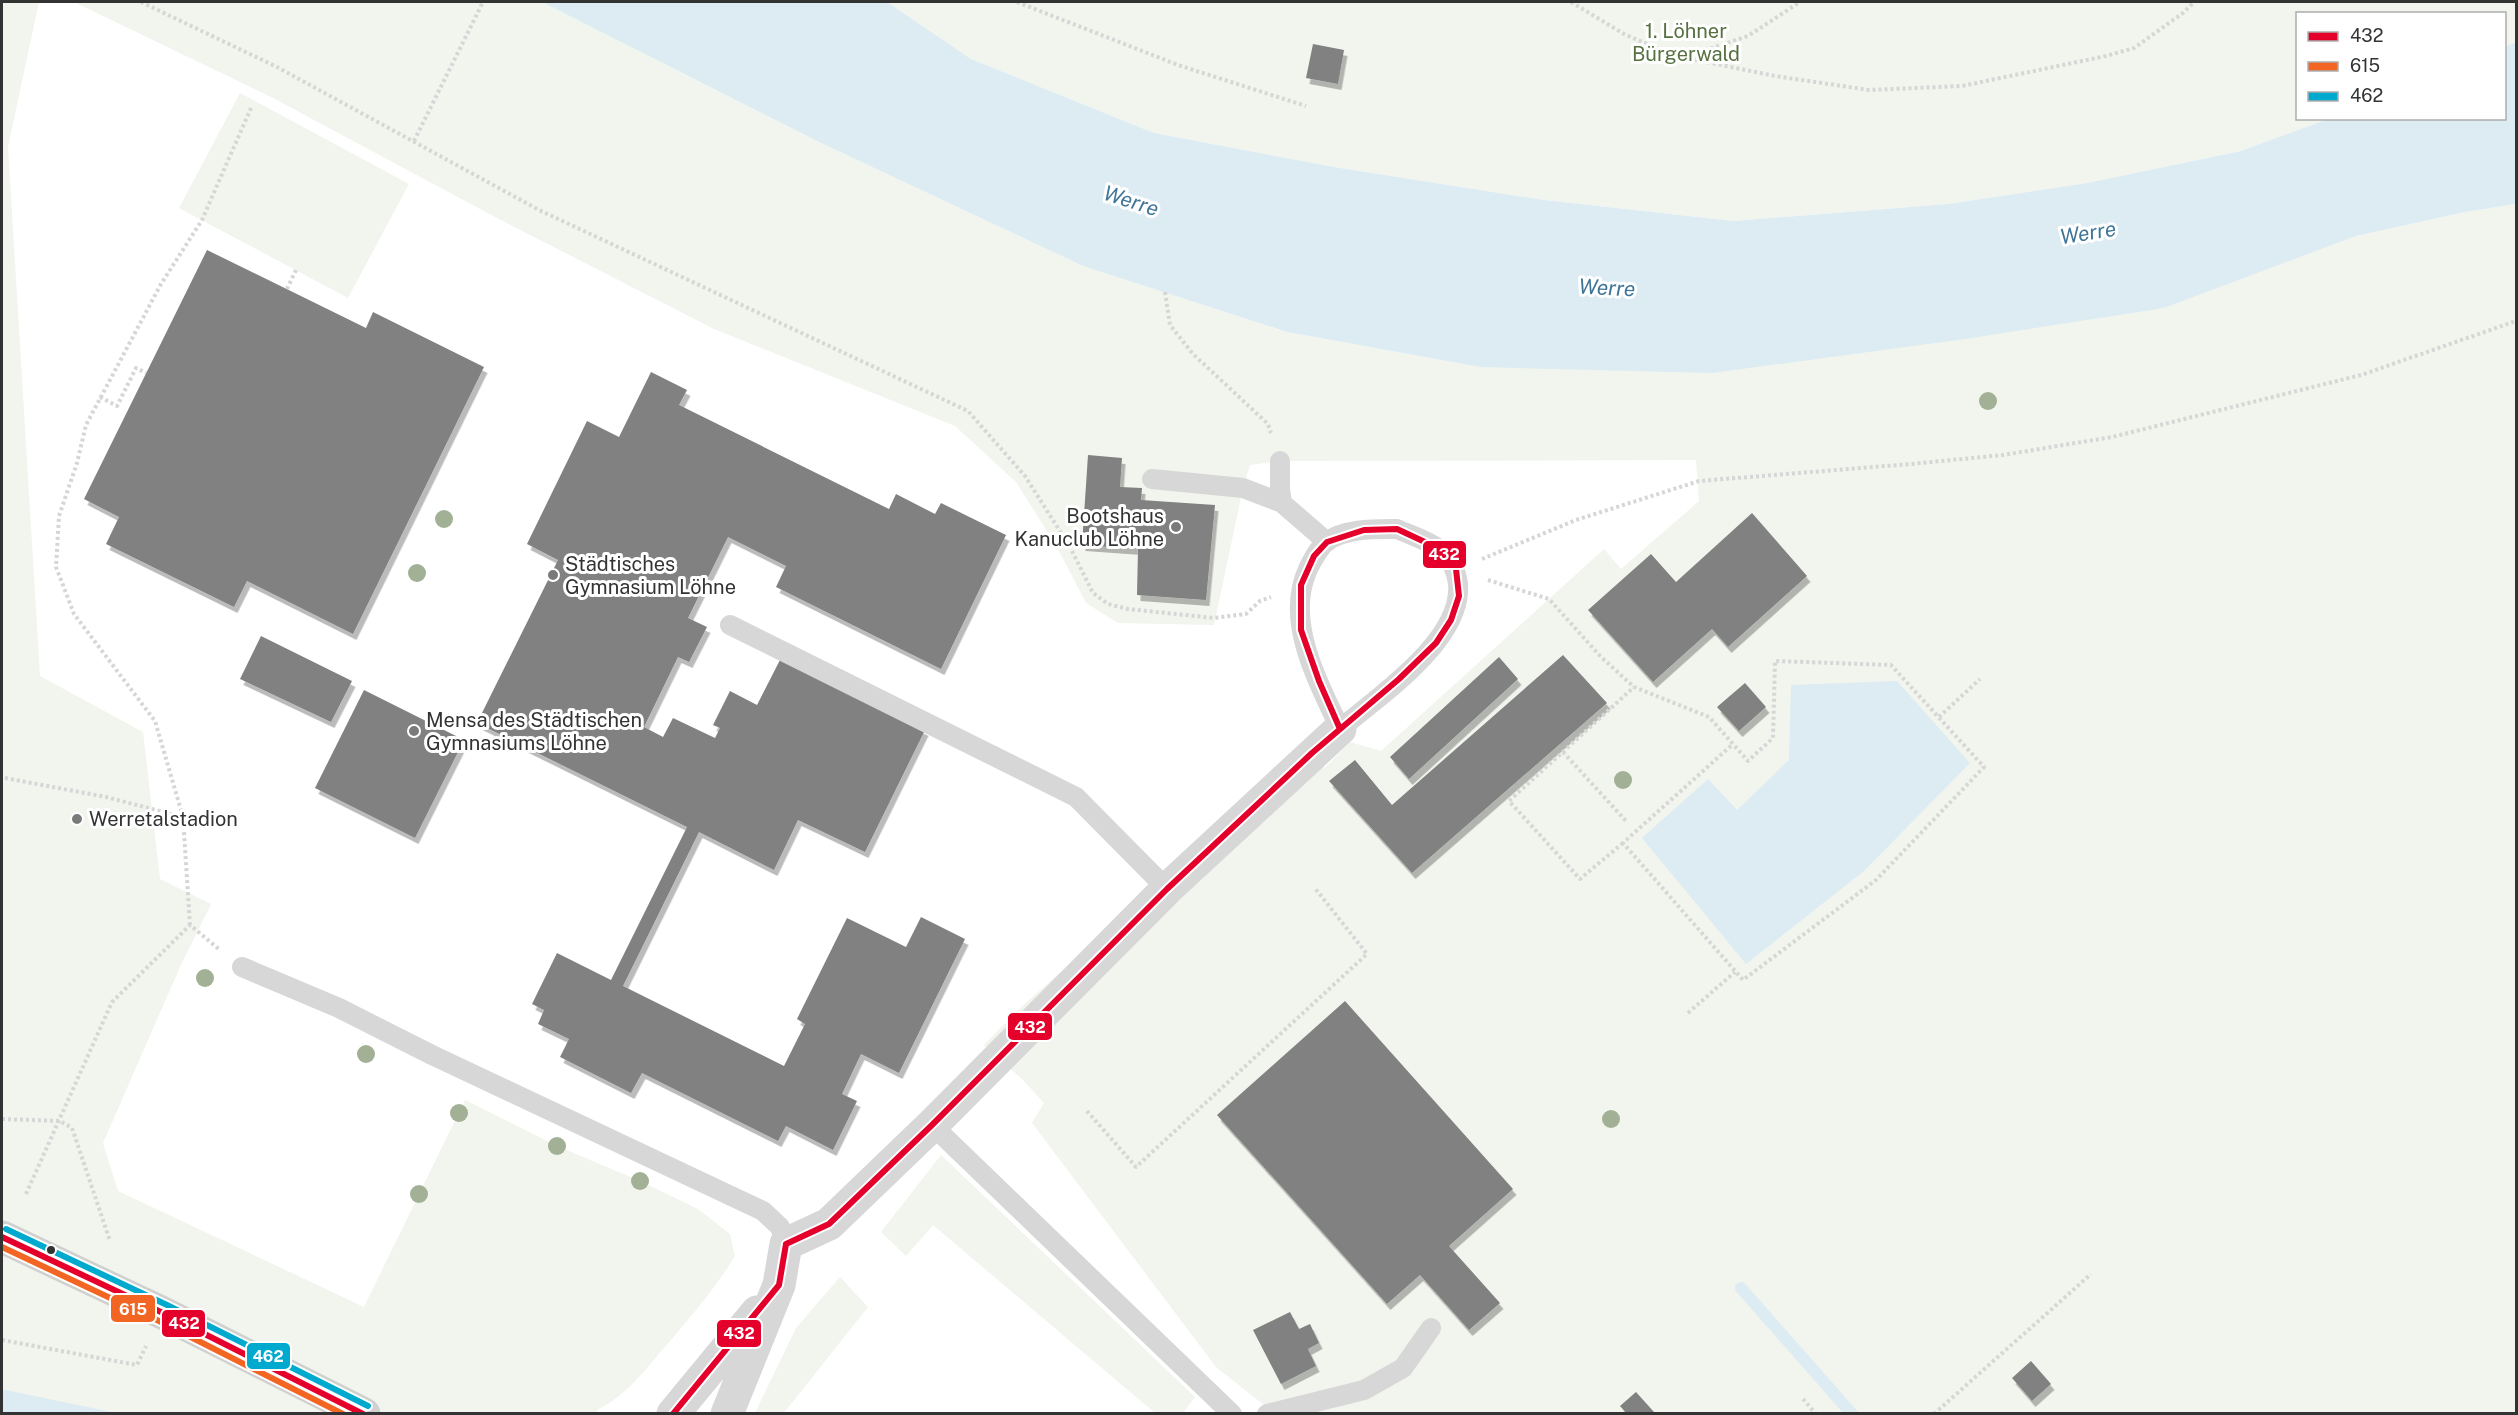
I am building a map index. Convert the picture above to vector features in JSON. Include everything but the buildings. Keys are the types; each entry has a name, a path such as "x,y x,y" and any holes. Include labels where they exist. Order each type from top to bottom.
{"main road":[{"path":"2,1237 163,1313 364,1413"}],"street":[{"path":"727,1413 779,1285 786,1244 829,1224 932,1125 1167,889 1340,729"},
{"path":"673,1413 779,1285"}],"lane":[{"path":"1280,461 1282,503"},
{"path":"1152,479 1243,488 1282,503 1327,542"},
{"path":"1397,529 1440,549 1456,569 1459,596 1450,620 1436,643 1399,679 1340,729 1318,681 1301,630 1301,585 1314,556 1327,542 1364,530 1397,529"},
{"path":"730,625 1076,797 1167,889"},
{"path":"242,967 339,1008 442,1060 763,1211 780,1227 786,1244"},
{"path":"932,1125 1232,1413"},
{"path":"1267,1413 1364,1390 1402,1368 1431,1328"}],"path":[{"path":"141,2 277,67 540,210 968,411 1025,476 1070,547 1093,592 1108,604 1128,609 1214,618 1246,614 1260,601 1301,585"},
{"path":"414,141 483,2"},
{"path":"1017,2 1178,65 1306,106"},
{"path":"1571,2 1624,34 1672,55 1775,76 1869,90 1962,86 2066,66 2134,48 2183,13 2194,2"},
{"path":"1672,55 1712,48 1748,36 1796,2"},
{"path":"242,967 190,925 183,818 155,721 74,614 56,567 59,516 77,462 86,425 161,284 202,220 251,108"},
{"path":"287,289 296,270"},
{"path":"1165,292 1170,325 1193,354 1268,424 1280,461"},
{"path":"1456,569 1576,520 1699,481 1911,464 2002,454 2112,437 2361,375 2517,321"},
{"path":"100,397 117,406 136,368 146,373"},
{"path":"1456,569 1549,599 1601,657 1634,687 1709,717 1748,761 1773,738 1776,662 1891,665 1984,767 1876,880 1743,980 1623,843"},
{"path":"1939,717 1980,679"},
{"path":"1634,687 1509,801 1580,879 1733,744"},
{"path":"1563,752 1626,821"},
{"path":"5,778 106,797 183,818"},
{"path":"1087,1111 1136,1167 1366,954 1314,887"},
{"path":"26,1194 111,1002 190,925"},
{"path":"1688,1013 1735,972"},
{"path":"2,1119 60,1121 72,1128 110,1241"},
{"path":"1935,1413 2091,1274"},
{"path":"2,1340 136,1365 163,1313"},
{"path":"1803,1399 1816,1413"}],"green space":[{"path":"2,2 39,2 8,147 40,676 143,732 160,879 211,904 180,967 103,1143 118,1191 364,1307 465,1100 557,1146 640,1181 698,1209 730,1234 735,1256 710,1292 642,1374 617,1398 597,1410 598,1413 116,1414 2,1391"},
{"path":"74,2 542,2 819,142 1083,266 1286,332 1480,367 2164,308 2356,236 2465,212 2516,204 2516,1413 1274,1413 1216,1367 1032,1123 1044,1103 1022,1079 984,1045 1018,1010 1310,750 1325,768 1350,742 1381,751 1604,549 1621,569 1699,501 1696,460 1280,461 1250,465 1214,625 1118,623 1086,603 1057,547 1016,482 955,426 714,329 495,217 273,98"},
{"name":"1. Löhner Bürgerwald","path":"887,2 2516,2 2516,42 2506,47 2506,12 2296,12 2296,120 2325,120 2241,151 2087,183 1948,204 1733,221 1544,200 1334,167 1154,133 971,59"},
{"path":"240,93 409,184 348,298 179,208"},
{"path":"941,1155 1195,1397 1183,1413 1155,1413 933,1225 906,1256 881,1232"},
{"path":"840,1277 868,1307 784,1413 755,1413 796,1328"}],"water":[{"name":"Werre","path":"542,2 887,2 971,59 1154,133 1334,167 1544,200 1733,221 1948,204 2087,183 2241,151 2325,120 2506,120 2506,47 2516,42 2516,204 2465,212 2356,236 2164,308 1965,339 1712,373 1480,367 1287,332 1083,266 819,142"},
{"path":"1897,681 1970,763 1864,871 1746,964 1642,838 1708,779 1737,810 1789,760 1791,685"},
{"path":"2,1391 116,1413 2,1413"}],"waterway":[{"path":"1741,1288 1852,1414"}],"transit line":[{"name":"432","path":"786,1244 829,1224 932,1125 1167,889 1312,753 1399,679 1436,643 1451,620 1459,596 1456,569 1440,549 1397,529 1364,530 1327,542 1314,556 1301,585 1301,630 1319,681 1340,729"},
{"name":"462","path":"6,1229 167,1305 368,1406"},
{"name":"432","path":"2,1237 163,1313 363,1414"},
{"name":"432","path":"673,1414 779,1285 786,1244"},
{"name":"615","path":"2,1247 159,1321 343,1414"}],"place":[{"name":"Bootshaus Kanuclub Löhne","path":"1176,527"},
{"name":"Städtisches Gymnasium Löhne","path":"553,575"},
{"name":"Mensa des Städtischen Gymnasiums Löhne","path":"414,731"},
{"name":"Werretalstadion","path":"77,819"}]}
